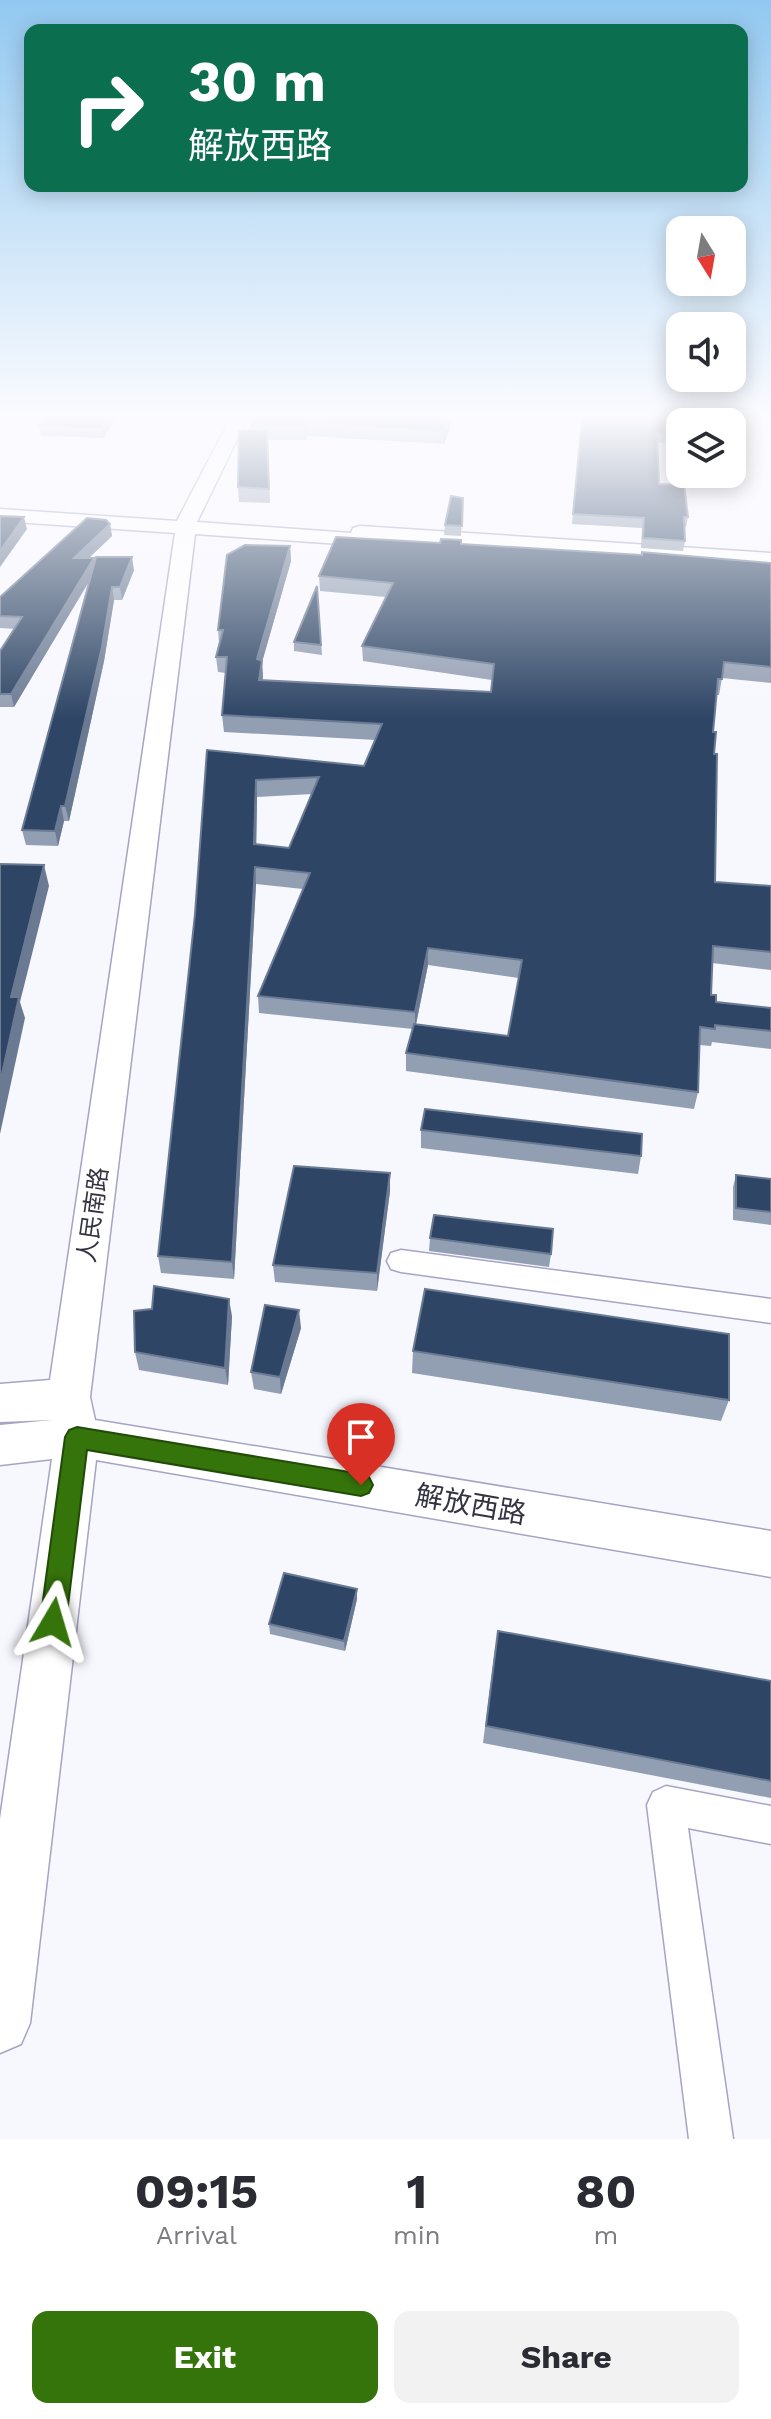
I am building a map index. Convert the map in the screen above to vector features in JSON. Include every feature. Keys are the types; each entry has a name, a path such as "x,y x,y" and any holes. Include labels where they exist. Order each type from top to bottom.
{"main road":[{"path":"79,519 771,559"},
{"path":"126,519 771,566"},
{"name":"人民南路","path":"0,2023 73,1417 189,519"},
{"path":"0,1403 73,1417"},
{"path":"0,1445 73,1417"},
{"name":"解放西路","path":"73,1417 771,1554"}],"street":[{"path":"401,1261 771,1311"},
{"path":"711,2139 666,1805 771,1825"}],"building":[{"path":"0,519 23,519 0,551"},
{"path":"86,519 106,520 110,524 74,558 94,558 11,694 0,694 0,651 22,617 0,616 0,597"},
{"path":"446,519 462,519 462,526 445,525"},
{"path":"644,519 684,519 685,541 643,538"},
{"path":"336,537 440,543 441,539 461,540 461,544 642,555 642,552 771,563 771,667 724,662 722,679 718,679 713,732 716,732 714,754 717,754 715,882 771,886 771,952 713,946 711,995 716,995 716,1002 771,1008 771,1031 715,1025 715,1029 700,1027 698,1092 406,1053 414,1024 508,1036 522,960 428,948 415,1012 258,996 310,873 255,867 232,1262 158,1256 195,914 207,750 364,766 382,724 222,715 227,657 216,657 223,630 218,630 227,555 245,545 290,546 257,659 262,661 259,680 491,692 494,664 362,646 393,583 319,576","holes":["319,777 289,848 254,844 256,780"]},
{"path":"96,557 132,557 120,587 112,587 102,647 65,806 61,806 55,831 22,830"},
{"path":"317,586 321,645 294,642"},
{"path":"0,864 44,865 11,997 19,997 0,1083"},
{"path":"425,1109 642,1134 641,1156 421,1130"},
{"path":"294,1166 390,1173 377,1273 273,1265"},
{"path":"736,1175 771,1179 771,1212 736,1208"},
{"path":"434,1215 553,1229 551,1254 430,1238"},
{"path":"154,1286 229,1299 225,1368 135,1352 134,1311 152,1309"},
{"path":"425,1289 729,1334 729,1400 413,1351"},
{"path":"265,1305 299,1310 280,1377 251,1372"},
{"path":"284,1573 357,1589 344,1641 269,1624"},
{"path":"498,1631 771,1681 771,1781 486,1726"}],"route":[{"path":"53,1622 77,1437 361,1485"}]}
